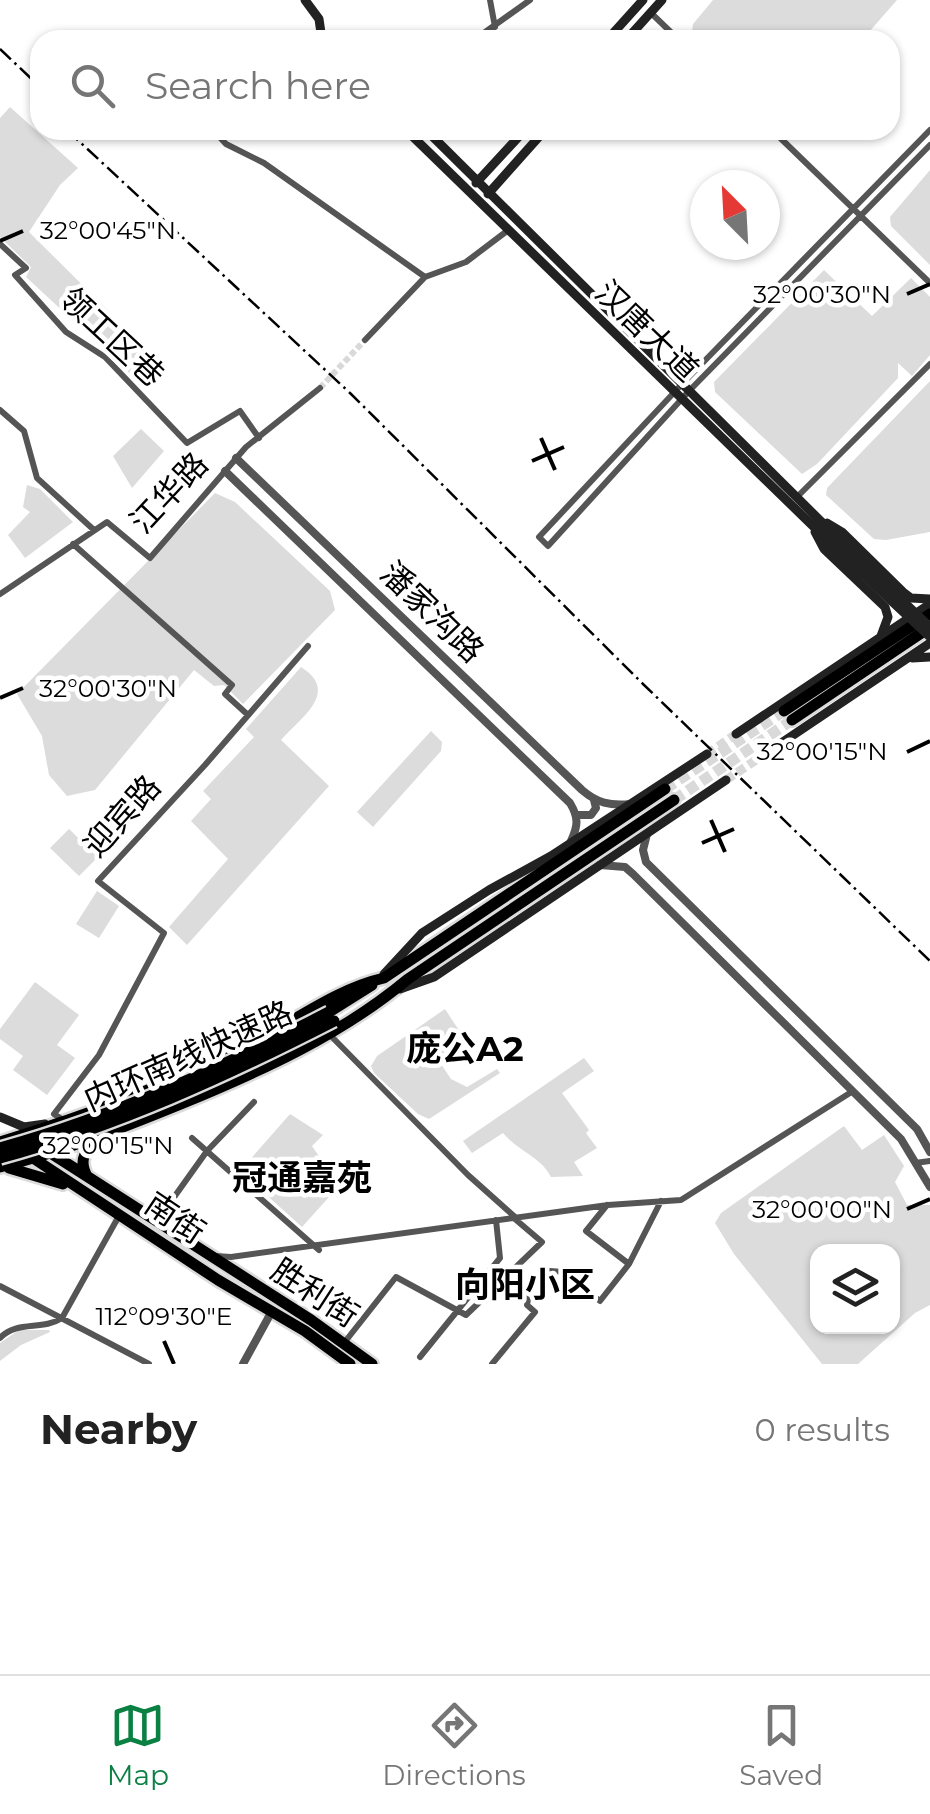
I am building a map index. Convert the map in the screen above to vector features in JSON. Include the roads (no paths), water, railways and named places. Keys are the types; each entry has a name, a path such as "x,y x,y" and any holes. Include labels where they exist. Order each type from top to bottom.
{"highway":[{"path":"930,614 788,715 930,627"},
{"name":"内环南线快速路","path":"0,1158 60,1140 239,1070 332,1016 382,978 665,789"},
{"name":"内环南线快速路","path":"0,1168 115,1130 248,1076 330,1034 564,882 674,800"},
{"name":"内环南线快速路","path":"1,1142 178,1077 362,983 382,978"},
{"name":"内环南线快速路","path":"1,1142 43,1136 178,1086 392,992"},
{"path":"87,1176 83,1156 115,1130"},
{"name":"南街","path":"21,1135 228,1270"},
{"name":"南街","path":"1,1142 34,1158 218,1280 276,1305"},
{"path":"0,1168 33,1172 101,1202"},
{"name":"胜利街","path":"228,1270 276,1305 344,1343 372,1364"},
{"path":"276,1305 350,1364"}],"main road":[{"path":"305,0 320,19 321,30"},
{"path":"615,30 643,0"},
{"path":"635,30 662,0"},
{"name":"汉唐大道","path":"416,140 507,231 797,498 812,519"},
{"name":"汉唐大道","path":"436,140 682,392 858,564"},
{"path":"468,192 516,140"},
{"path":"480,204 536,140"},
{"path":"812,519 824,549 891,613 904,611 903,592"},
{"path":"812,519 842,532 911,598 930,601"},
{"path":"858,564 930,627"},
{"path":"764,754 930,640 858,564"},
{"path":"736,734 930,601"},
{"path":"880,638 888,617 885,607"},
{"path":"900,663 930,656"},
{"path":"382,978 422,933 706,754"},
{"path":"564,882 600,865 726,780"},
{"path":"0,1119 24,1127 60,1121"},
{"name":"南街","path":"0,1119 21,1135"}],"street":[{"path":"490,0 495,28"},
{"path":"492,30 530,0"},
{"path":"650,12 669,30"},
{"path":"930,130 682,392 548,546 539,537 682,392 860,216 930,144"},
{"path":"222,140 264,163 425,277"},
{"path":"782,140 930,284"},
{"path":"365,340 425,277 466,262 507,231"},
{"name":"领工区巷","path":"0,244 26,268 15,276 66,332 106,357 187,442 240,412 258,438"},
{"path":"797,498 930,364"},
{"name":"江华路","path":"0,594 107,522 150,558 236,458 320,388"},
{"path":"0,410 24,431 37,478 94,530"},
{"name":"潘家沟路","path":"236,458 594,800"},
{"name":"潘家沟路","path":"225,471 570,803 577,815"},
{"path":"73,544 232,684 226,694 248,715"},
{"name":"迎宾路","path":"60,1121 54,1114 100,1055 164,933 98,881 308,646"},
{"path":"594,800 613,806 630,804"},
{"path":"570,843 578,826 577,815 591,815 596,808 594,800"},
{"path":"647,833 643,850 646,862 917,1129 930,1152"},
{"path":"633,874 638,862 646,862"},
{"path":"600,865 625,867 633,874 901,1139 930,1188"},
{"path":"330,1034 468,1175 542,1242 466,1315 396,1277 344,1343"},
{"path":"207,1256 316,1248 608,1204 681,1200 853,1090"},
{"path":"156,1222 207,1151 254,1102"},
{"path":"192,1138 316,1248"},
{"path":"915,1163 930,1161"},
{"path":"492,1364 535,1312 527,1305 529,1293 550,1272 564,1272 600,1301 629,1264 661,1201"},
{"path":"608,1204 586,1232 629,1264"},
{"path":"0,1338 19,1326 50,1326 62,1318 120,1214"},
{"path":"420,1357 500,1258 496,1220"},
{"path":"0,1286 149,1364"},
{"path":"243,1364 276,1305"}],"tunnel":[{"path":"320,388 365,340"},
{"path":"665,789 784,711"},
{"path":"674,800 792,720"},
{"path":"707,754 736,734"},
{"path":"726,780 765,754"}],"railway":[{"path":"0,49 30,78"},
{"path":"78,140 350,393 930,961"}],"district":[{"name":"庞公A2","path":"465,1049"},
{"name":"冠通嘉苑","path":"302,1178"},
{"name":"向阳小区","path":"525,1285"}]}
